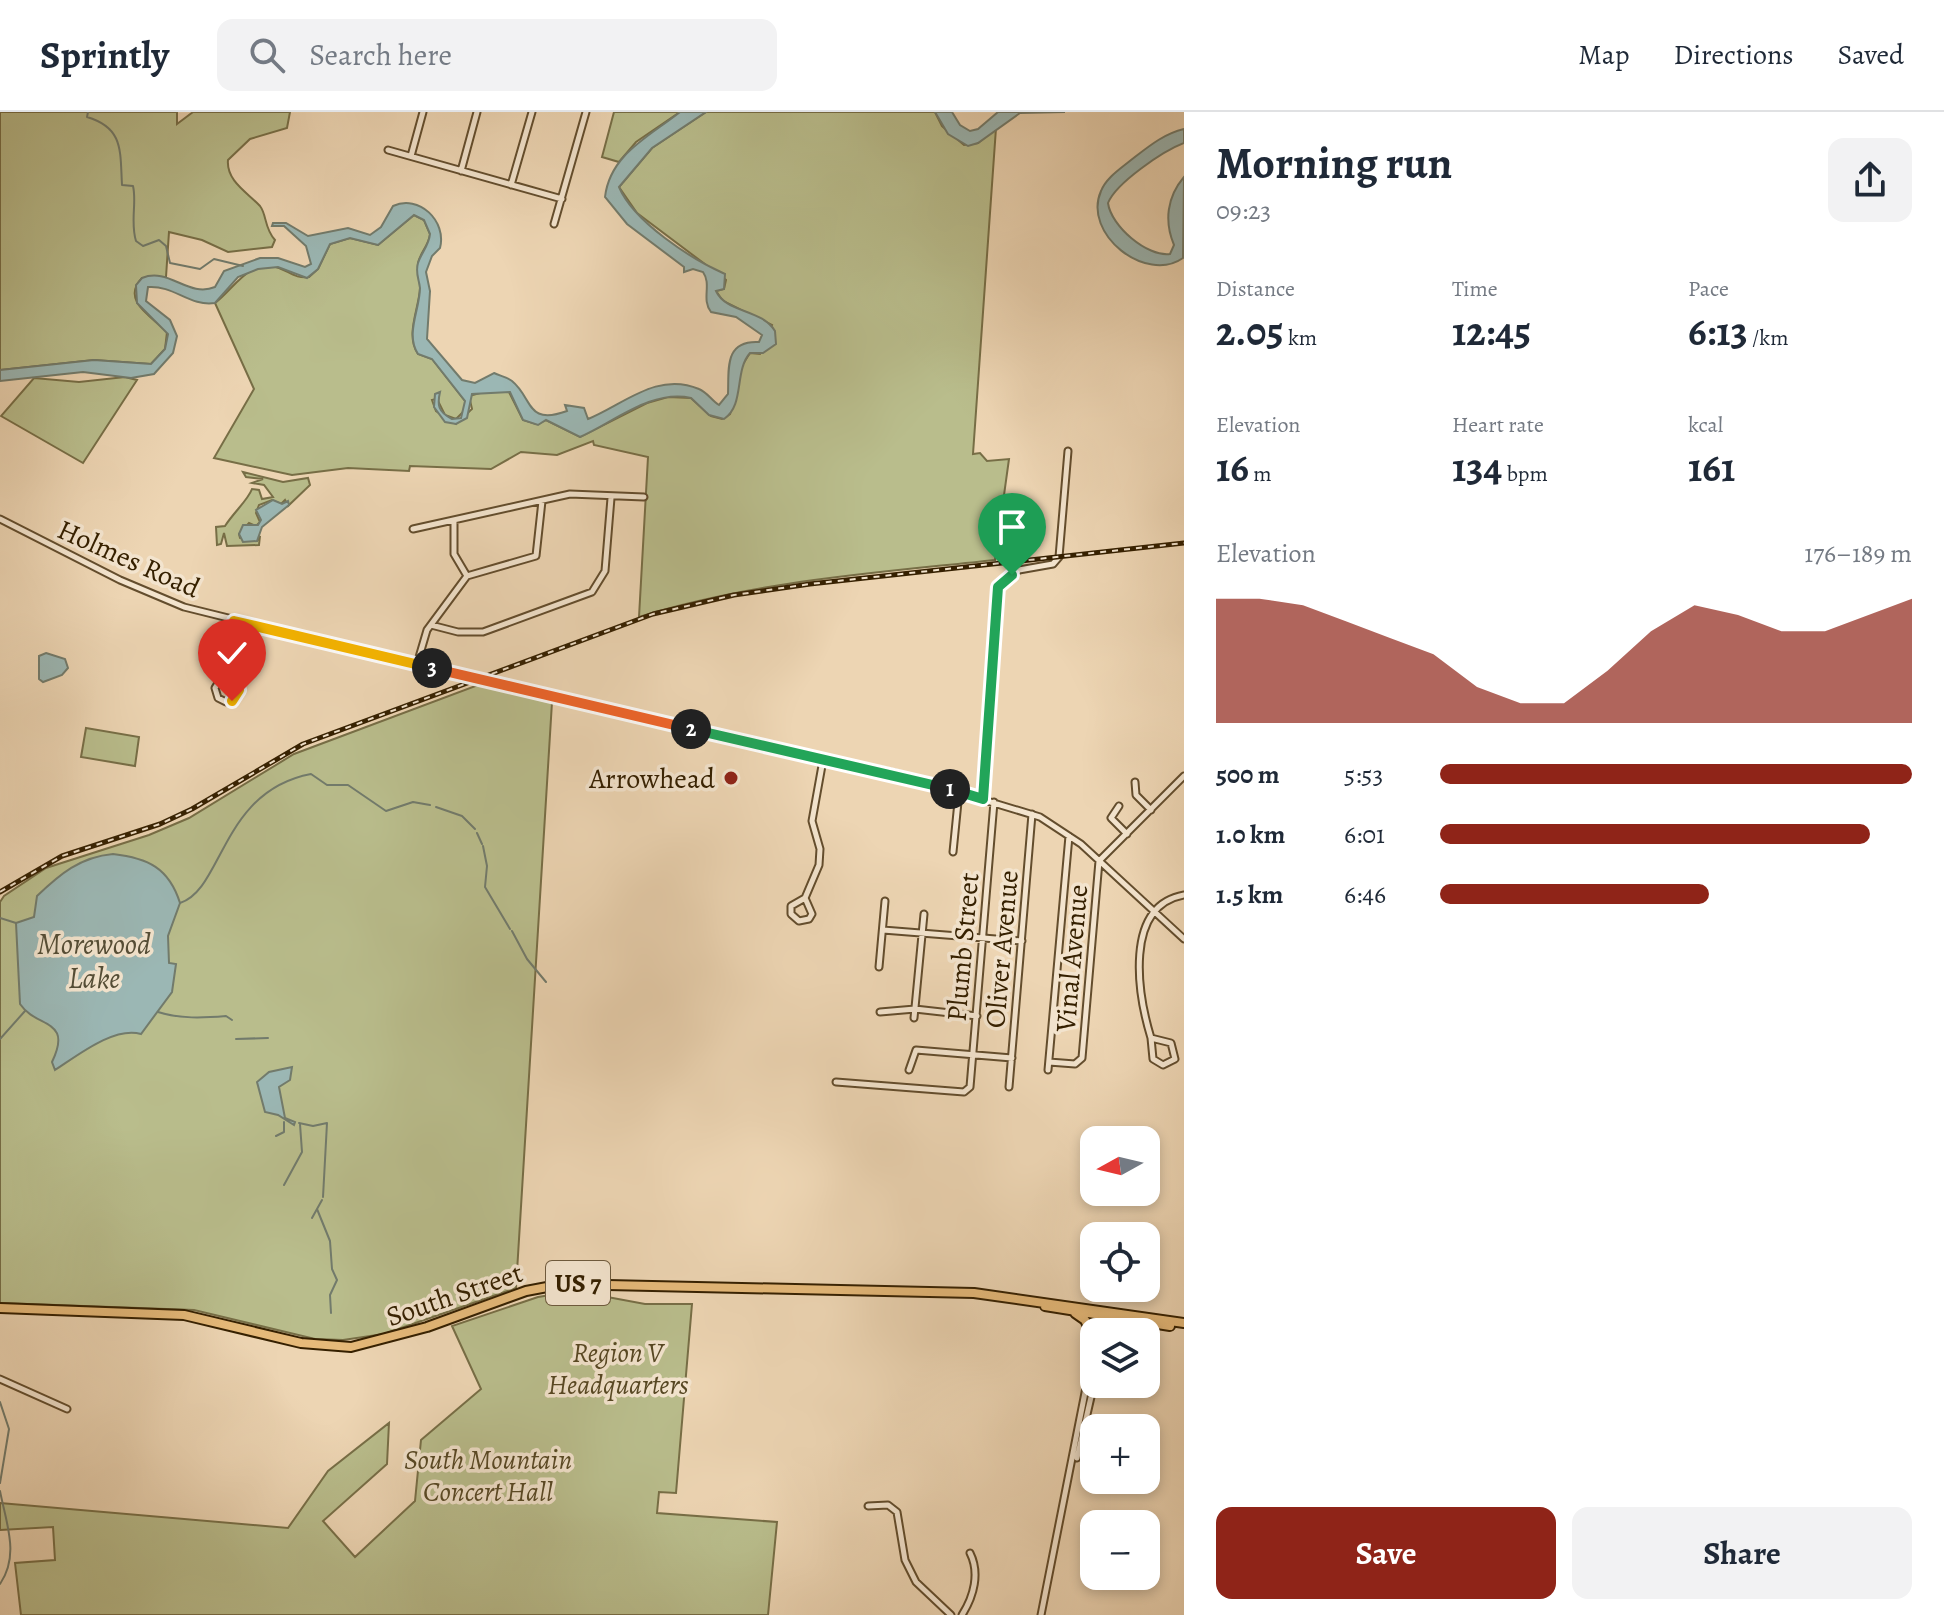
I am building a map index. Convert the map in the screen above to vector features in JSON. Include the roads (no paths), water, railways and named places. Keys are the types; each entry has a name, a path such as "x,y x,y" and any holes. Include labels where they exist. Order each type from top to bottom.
{"highway":[{"name":"South Street","path":"0,1308 184,1315 331,1348 373,1344 526,1291 563,1284 974,1293 1184,1325"},
{"name":"South Street","path":"974,1293 1123,1318"},
{"path":"1067,1310 1081,1318"},
{"name":"South Street","path":"1160,1323 1184,1325"}],"street":[{"path":"411,156 423,112"},
{"path":"461,171 477,112"},
{"path":"511,185 532,112"},
{"path":"554,224 586,112"},
{"path":"388,150 562,199"},
{"path":"983,799 998,587 1019,570 1053,564 1059,557 1068,451"},
{"path":"413,529 572,494 644,497"},
{"path":"431,625 480,633 592,592 605,571 611,498"},
{"path":"417,664 422,639 467,576 536,556 542,501"},
{"name":"Holmes Road","path":"0,519 149,593 234,621 824,759 959,792 1032,814 1069,835 1184,939"},
{"path":"454,520 455,556 467,576"},
{"path":"228,678 234,621"},
{"path":"228,678 236,682 239,690 235,698 226,702 218,698 215,688 220,680 228,678"},
{"path":"805,898 812,906 812,914 809,919 799,921 793,918 791,906 805,898 819,865 820,849 812,821 824,759"},
{"path":"1099,861 1184,776"},
{"path":"1135,782 1136,795 1151,810"},
{"path":"953,852 959,792"},
{"name":"Plumb Street","path":"836,1082 964,1092 970,1087 994,802"},
{"path":"1119,806 1111,818 1127,834"},
{"name":"Oliver Avenue","path":"1009,1087 1032,814"},
{"path":"1048,1070 1069,835"},
{"name":"Vinal Avenue","path":"1049,1062 1075,1064 1082,1058 1099,861"},
{"path":"1151,1038 1171,1043 1176,1053 1174,1060 1163,1065 1153,1059 1139,968 1147,925 1164,900 1184,895"},
{"path":"879,967 885,901"},
{"path":"914,1018 924,914"},
{"path":"883,930 1022,941"},
{"path":"880,1012 915,1009 977,1016"},
{"path":"909,1070 914,1051 1012,1058"},
{"path":"1104,1318 1106,1313"},
{"path":"1106,1313 1107,1318"},
{"path":"0,1379 67,1409"},
{"path":"1072,1474 1085,1398"},
{"path":"1041,1615 1091,1398"},
{"path":"868,1506 888,1505 897,1512 905,1560 916,1582 951,1615"},
{"path":"962,1615 974,1588 974,1562 970,1553"}],"water":[{"path":"680,112 706,112 652,148 619,187 626,200 650,226 680,249 725,274 724,289 716,291 721,298 762,319 775,331 776,344 763,353 750,353 745,360 735,405 724,419 709,415 691,398 661,398 580,437 546,420 538,425 523,420 510,392 472,394 467,418 456,424 445,422 434,407 435,394 440,392 440,408 452,419 461,418 465,401 432,359 418,354 414,346 413,330 420,288 417,267 430,234 424,220 414,215 378,245 350,238 330,244 318,269 307,278 278,267 258,269 238,277 215,303 198,302 166,289 148,287 146,301 170,320 177,336 173,353 154,374 131,378 83,372 0,381 0,370 94,360 151,364 165,349 168,334 137,303 136,285 142,278 161,276 196,289 205,289 215,287 224,271 260,258 278,258 305,267 311,264 306,246 284,226 272,226 273,223 286,223 308,236 348,228 370,235 381,227 393,206 403,203 429,212 439,228 440,248 432,256 426,272 430,291 427,339 462,380 475,383 494,373 506,378 519,388 537,413 544,415 567,411 565,405 584,408 588,419 641,392 669,384 699,389 719,405 728,394 729,366 734,351 748,343 759,342 762,335 736,317 711,312 703,272 693,269 684,272 684,267 627,224 605,197 608,182 623,158"},
{"path":"935,112 952,112 960,125 970,131 978,129 998,112 1065,112 1020,113 978,143 968,146 948,134"},
{"path":"1184,129 1184,143 1141,168 1120,186 1108,203 1116,221 1132,238 1151,251 1170,254 1174,245 1169,227 1169,210 1174,193 1184,177 1183,258 1168,264 1152,265 1136,260 1109,238 1101,223 1098,207 1101,191 1114,174 1144,150"},
{"path":"273,500 282,504 288,501 289,505 262,527 257,541 243,542 239,534 243,525 258,525 261,520 256,510"},
{"path":"46,653 65,659 68,668 62,675 43,682 39,679 39,656"},
{"name":"Morewood Lake","path":"113,854 137,858 156,867 175,891 180,903 168,936 169,963 176,964 172,992 141,1034 119,1034 108,1038 55,1070 52,1062 57,1048 56,1031 20,1004 16,923 34,917 37,896 62,874 90,859"},
{"path":"292,1067 290,1080 279,1087 285,1118 295,1122 294,1125 278,1115 265,1112 257,1082 269,1072"}],"waterway":[{"path":"88,112 87,117 108,127 118,142 122,185 133,186 136,241 143,246 159,240 166,246 170,263 200,269 214,259 243,266"},
{"path":"180,903 194,894 206,880 241,819 259,800 281,784 311,774 327,785 348,785 386,811 413,802 430,805"},
{"path":"436,807 462,816 475,829"},
{"path":"477,833 482,844"},
{"path":"483,846 487,866 485,887 510,929"},
{"path":"0,918 16,923"},
{"path":"512,931 527,959 546,982"},
{"path":"0,1039 25,1011"},
{"path":"158,1012 175,1016 226,1016 232,1020"},
{"path":"236,1039 268,1038"},
{"path":"276,1136 284,1132 284,1122"},
{"path":"299,1123 313,1126 327,1123 323,1197"},
{"path":"284,1185 302,1152 300,1124"},
{"path":"312,1218 322,1200"},
{"path":"317,1209 330,1241 332,1269 337,1280 330,1295 331,1313"},
{"path":"0,1402 9,1429 0,1483"},
{"path":"0,1491 10,1550 6,1573 0,1584"}],"railway":[{"path":"0,892 62,856 160,824 192,809 303,744 653,614 734,595 810,584 1184,543"}],"place":[{"name":"Arrowhead","path":"731,778"}],"park label":[{"name":"Region V Headquarters","path":"618,1368"},
{"name":"South Mountain Concert Hall","path":"488,1475"}]}
